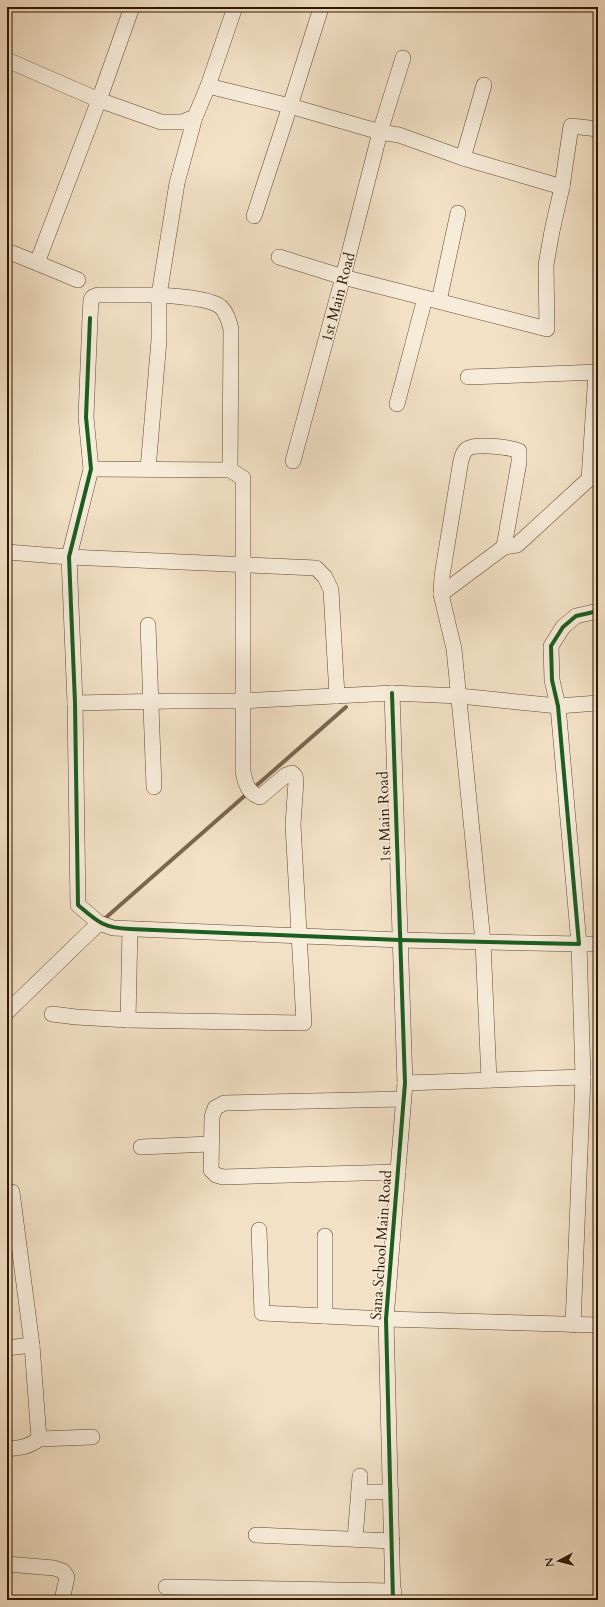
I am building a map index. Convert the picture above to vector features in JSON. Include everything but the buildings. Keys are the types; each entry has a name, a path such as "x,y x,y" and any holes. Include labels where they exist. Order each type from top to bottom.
{"street":[{"path":"37,262 99,100 132,7"},
{"path":"148,469 159,340 159,295 177,183 195,117 208,86 235,7"},
{"path":"254,216 320,11"},
{"name":"1st Main Road","path":"293,461 343,277 380,132 403,58"},
{"path":"7,60 99,100 161,122 182,122 195,117"},
{"path":"463,158 484,85"},
{"path":"208,86 290,106 380,132 399,134 463,158 562,187"},
{"path":"279,257 343,277 547,329 546,264 562,187 571,126 598,129"},
{"path":"397,404 432,300 458,213"},
{"path":"7,251 78,280"},
{"path":"230,470 231,329 227,316 221,307 212,302 159,295 98,295 93,297 91,300 86,417 91,469 69,557 75,703 78,905 99,923 113,928 400,940 598,944"},
{"path":"442,594 504,547 516,545 594,480 597,372 468,377"},
{"path":"489,1080 483,942 454,649 442,594 442,576 460,466 462,456 466,450 471,447 480,446 513,448 519,451 519,462 504,547"},
{"path":"52,1014 128,1020 304,1023 293,825 296,781 295,776 292,773 286,775 260,797 250,792 244,778 243,771 243,478 230,470 91,469"},
{"path":"7,552 69,557 316,568 325,577 331,590 337,696"},
{"path":"573,1325 582,1077 579,944 558,706 552,680 551,646 563,628 576,616 598,611"},
{"path":"148,624 154,787"},
{"path":"75,703 242,701 392,693 459,696 558,706 598,703"},
{"name":"1st Main Road","path":"392,693 400,940"},
{"path":"7,1012 99,923"},
{"path":"128,1020 130,929"},
{"name":"Sana School Main Road","path":"393,1596 386,1319 405,1083 400,940"},
{"path":"405,1083 582,1077"},
{"path":"398,1172 223,1177 216,1175 211,1170 210,1144 212,1117 215,1108 224,1104 403,1099"},
{"path":"141,1148 210,1144"},
{"path":"12,1192 32,1345 39,1439"},
{"path":"259,1230 262,1313 386,1319 598,1325"},
{"path":"325,1236 325,1316"},
{"path":"7,1348 32,1345"},
{"path":"7,1449 24,1448 32,1445 39,1439 92,1437"},
{"path":"355,1539 360,1492 360,1476"},
{"path":"360,1492 391,1492"},
{"path":"256,1535 392,1541"},
{"path":"7,1564 54,1568 63,1571 67,1577 62,1600"},
{"path":"166,1587 393,1596"}],"waterway":[{"path":"102,921 346,707"}],"cycle path":[{"path":"90,318 86,417 91,469 69,557 75,703 78,905 101,923 113,927 130,929 400,940 579,944 558,706 552,680 551,646 563,627 576,616 598,611"},
{"path":"392,693 405,1083 386,1319 393,1600"}]}
